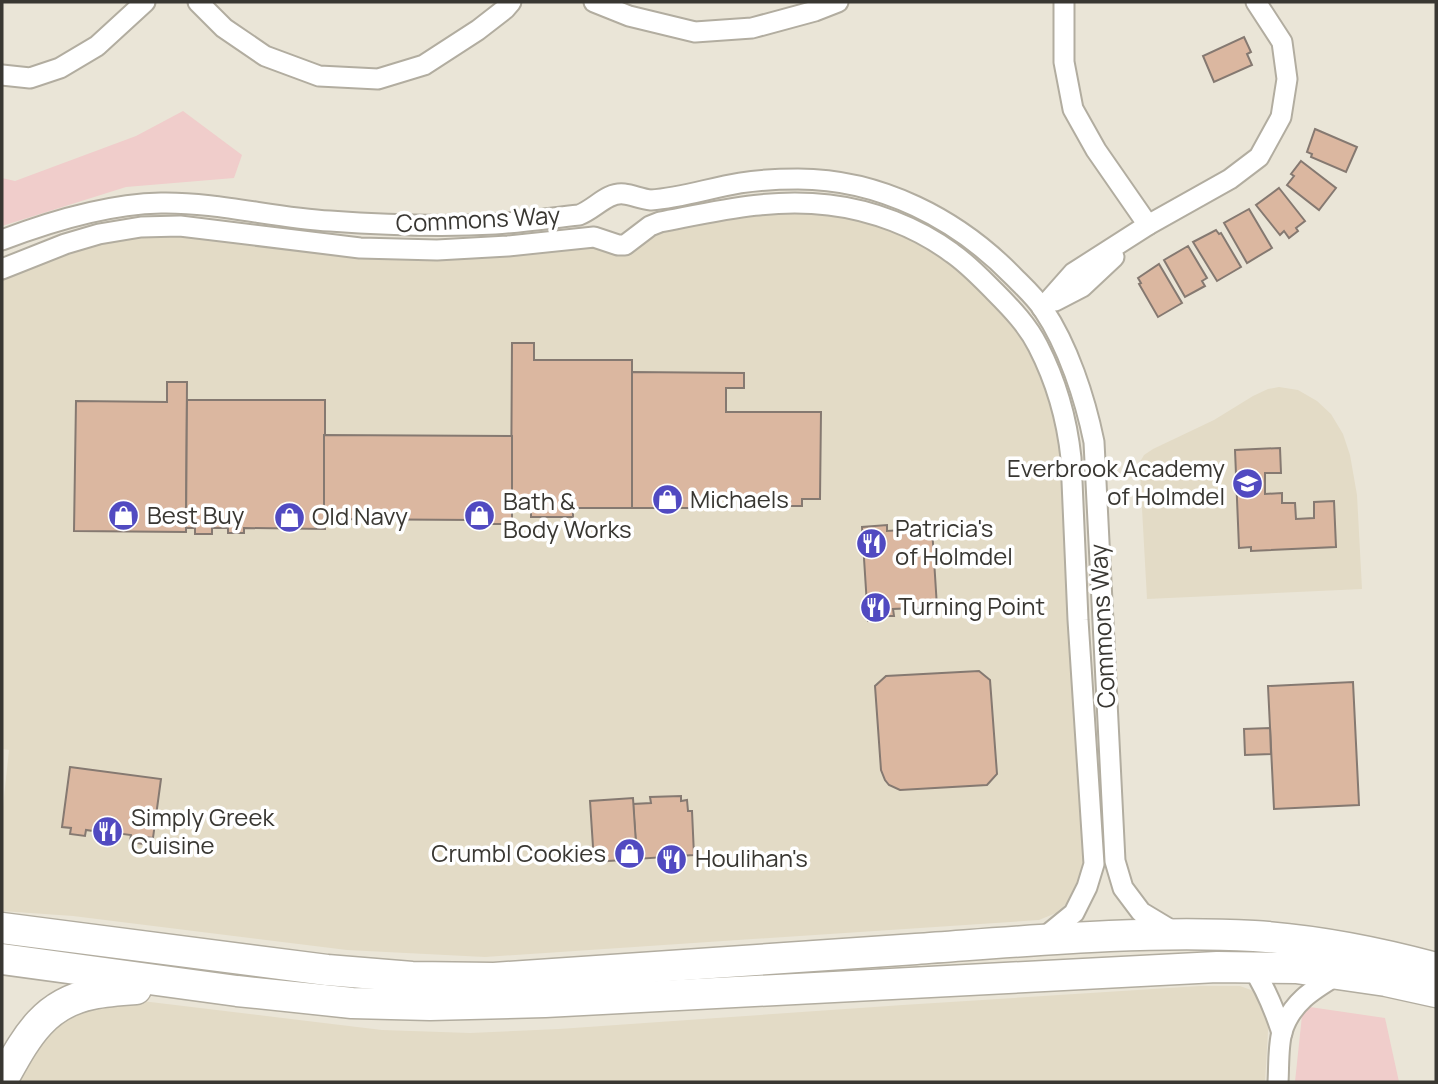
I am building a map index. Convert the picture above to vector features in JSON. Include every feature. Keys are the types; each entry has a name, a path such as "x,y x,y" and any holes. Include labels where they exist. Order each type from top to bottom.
{"highway":[{"path":"2,928 327,970 412,977 494,978 1041,940 1177,934 1255,936 1310,942 1392,956 1436,968"},
{"path":"2,959 237,991 352,1003 430,1005 1252,967 1340,973 1436,992"},
{"path":"2,1081 36,1025 64,1004 84,995 160,987 237,991"}],"street":[{"path":"2,75 30,78 60,68 97,46 145,2"},
{"path":"198,2 224,28 265,56 319,76 378,79 424,65 478,30 511,2"},
{"path":"594,2 629,16 695,32 752,28 838,2"},
{"path":"1065,2 1064,62 1073,109 1096,150 1148,225"},
{"path":"1023,323 1042,308 1082,287 1148,225 1230,179 1259,157 1281,117 1287,79 1282,42 1256,2"},
{"name":"Commons Way","path":"2,240 93,212 160,203 401,226 496,224 579,215 590,211 614,194 622,193 641,200 651,200 767,180 835,182 864,188 922,208 969,236 1000,262 1042,308 1065,351 1080,388 1089,414 1094,442 1115,861 1123,888 1141,912 1177,934"},
{"name":"Commons Way","path":"2,269 65,244 99,234 141,227 180,226 360,248 437,250 594,237 621,245 629,243 650,226 660,222 747,205 798,203 863,211 926,236 954,254 977,274 1023,323 1038,345 1062,408 1068,434 1094,864 1087,887 1074,913 1041,940"},
{"path":"1252,967 1265,987 1282,1033 1278,1082"},
{"path":"1282,1033 1294,1009 1309,992 1340,973"}],"shaded area":[{"path":"183,111 242,155 234,178 126,187 2,226 2,178 15,181 136,136"},
{"path":"808,210 856,216 901,231 955,262 1006,312 1034,356 1061,430 1085,863 1076,889 1056,913 1039,920 485,957 347,950 73,916 2,911 2,816 9,750 2,749 2,278 67,251 103,241 141,235 180,234 504,253 660,230 723,217"},
{"name":"Everbrook Academy of Holmdel","path":"1279,387 1298,390 1317,401 1331,414 1343,434 1350,455 1357,495 1362,589 1147,599 1140,472 1140,462 1144,455 1214,420 1253,396"},
{"path":"1200,986 1240,986 1260,997 1269,1015 1265,1082 12,1082 55,1021 117,998 382,1030 470,1033"},
{"path":"1303,1006 1385,1018 1399,1082 1295,1082"}],"building":[{"path":"1244,37 1251,52 1247,54 1252,65 1214,82 1203,56"},
{"path":"1315,129 1357,147 1346,172 1311,157 1312,154 1307,152"},
{"path":"1301,161 1336,188 1319,210 1287,185"},
{"path":"1279,188 1305,221 1289,238 1284,231 1280,235 1256,205"},
{"path":"1249,209 1272,248 1247,263 1224,223"},
{"path":"1216,230 1221,233 1241,267 1217,281 1193,242"},
{"path":"1188,246 1207,278 1202,281 1205,286 1185,297 1164,260"},
{"path":"1159,264 1182,303 1158,317 1138,278"},
{"path":"512,343 534,343 534,360 632,360 632,508 573,508 573,517 531,517 531,509 511,508"},
{"path":"632,372 744,373 744,388 726,388 726,412 821,412 820,499 802,499 802,506 744,506 744,499 702,498 702,508 632,508"},
{"path":"167,382 187,382 186,532 74,531 76,401 167,402"},
{"path":"187,400 325,400 325,529 244,528 244,533 228,533 228,528 212,528 212,534 195,534 195,528 186,528"},
{"path":"324,435 512,436 512,519 503,519 503,524 474,524 474,520 324,519"},
{"path":"1280,448 1281,473 1265,473 1265,494 1282,493 1282,503 1295,503 1296,519 1314,518 1314,502 1334,501 1336,547 1251,551 1251,547 1239,548 1235,450"},
{"path":"887,525 887,531 932,528 937,607 893,609 894,616 880,616 880,620 868,621 862,527"},
{"path":"979,671 990,680 997,774 987,785 900,790 889,785 881,770 875,686 886,676"},
{"path":"1353,682 1359,805 1274,809 1268,686"},
{"path":"1270,728 1271,754 1245,755 1244,729"},
{"path":"70,767 161,779 153,838 145,837 144,844 130,842 131,835 116,833 115,840 99,838 100,832 86,830 85,836 70,834 71,828 62,827"},
{"path":"681,796 681,801 687,800 688,811 692,811 694,855 678,856 678,864 665,865 664,857 637,859 633,804 651,803 650,797"},
{"path":"633,798 637,859 594,862 590,801"}],"place":[{"name":"Everbrook Academy of Holmdel","path":"1248,483"},
{"name":"Michaels","path":"667,500"},
{"name":"Best Buy","path":"124,516"},
{"name":"Bath & Body Works","path":"480,516"},
{"name":"Old Navy","path":"289,517"},
{"name":"Patricia's of Holmdel","path":"872,543"},
{"name":"Turning Point","path":"875,607"},
{"name":"Simply Greek Cuisine","path":"108,832"},
{"name":"Crumbl Cookies","path":"629,854"},
{"name":"Houlihan's","path":"672,859"}]}
